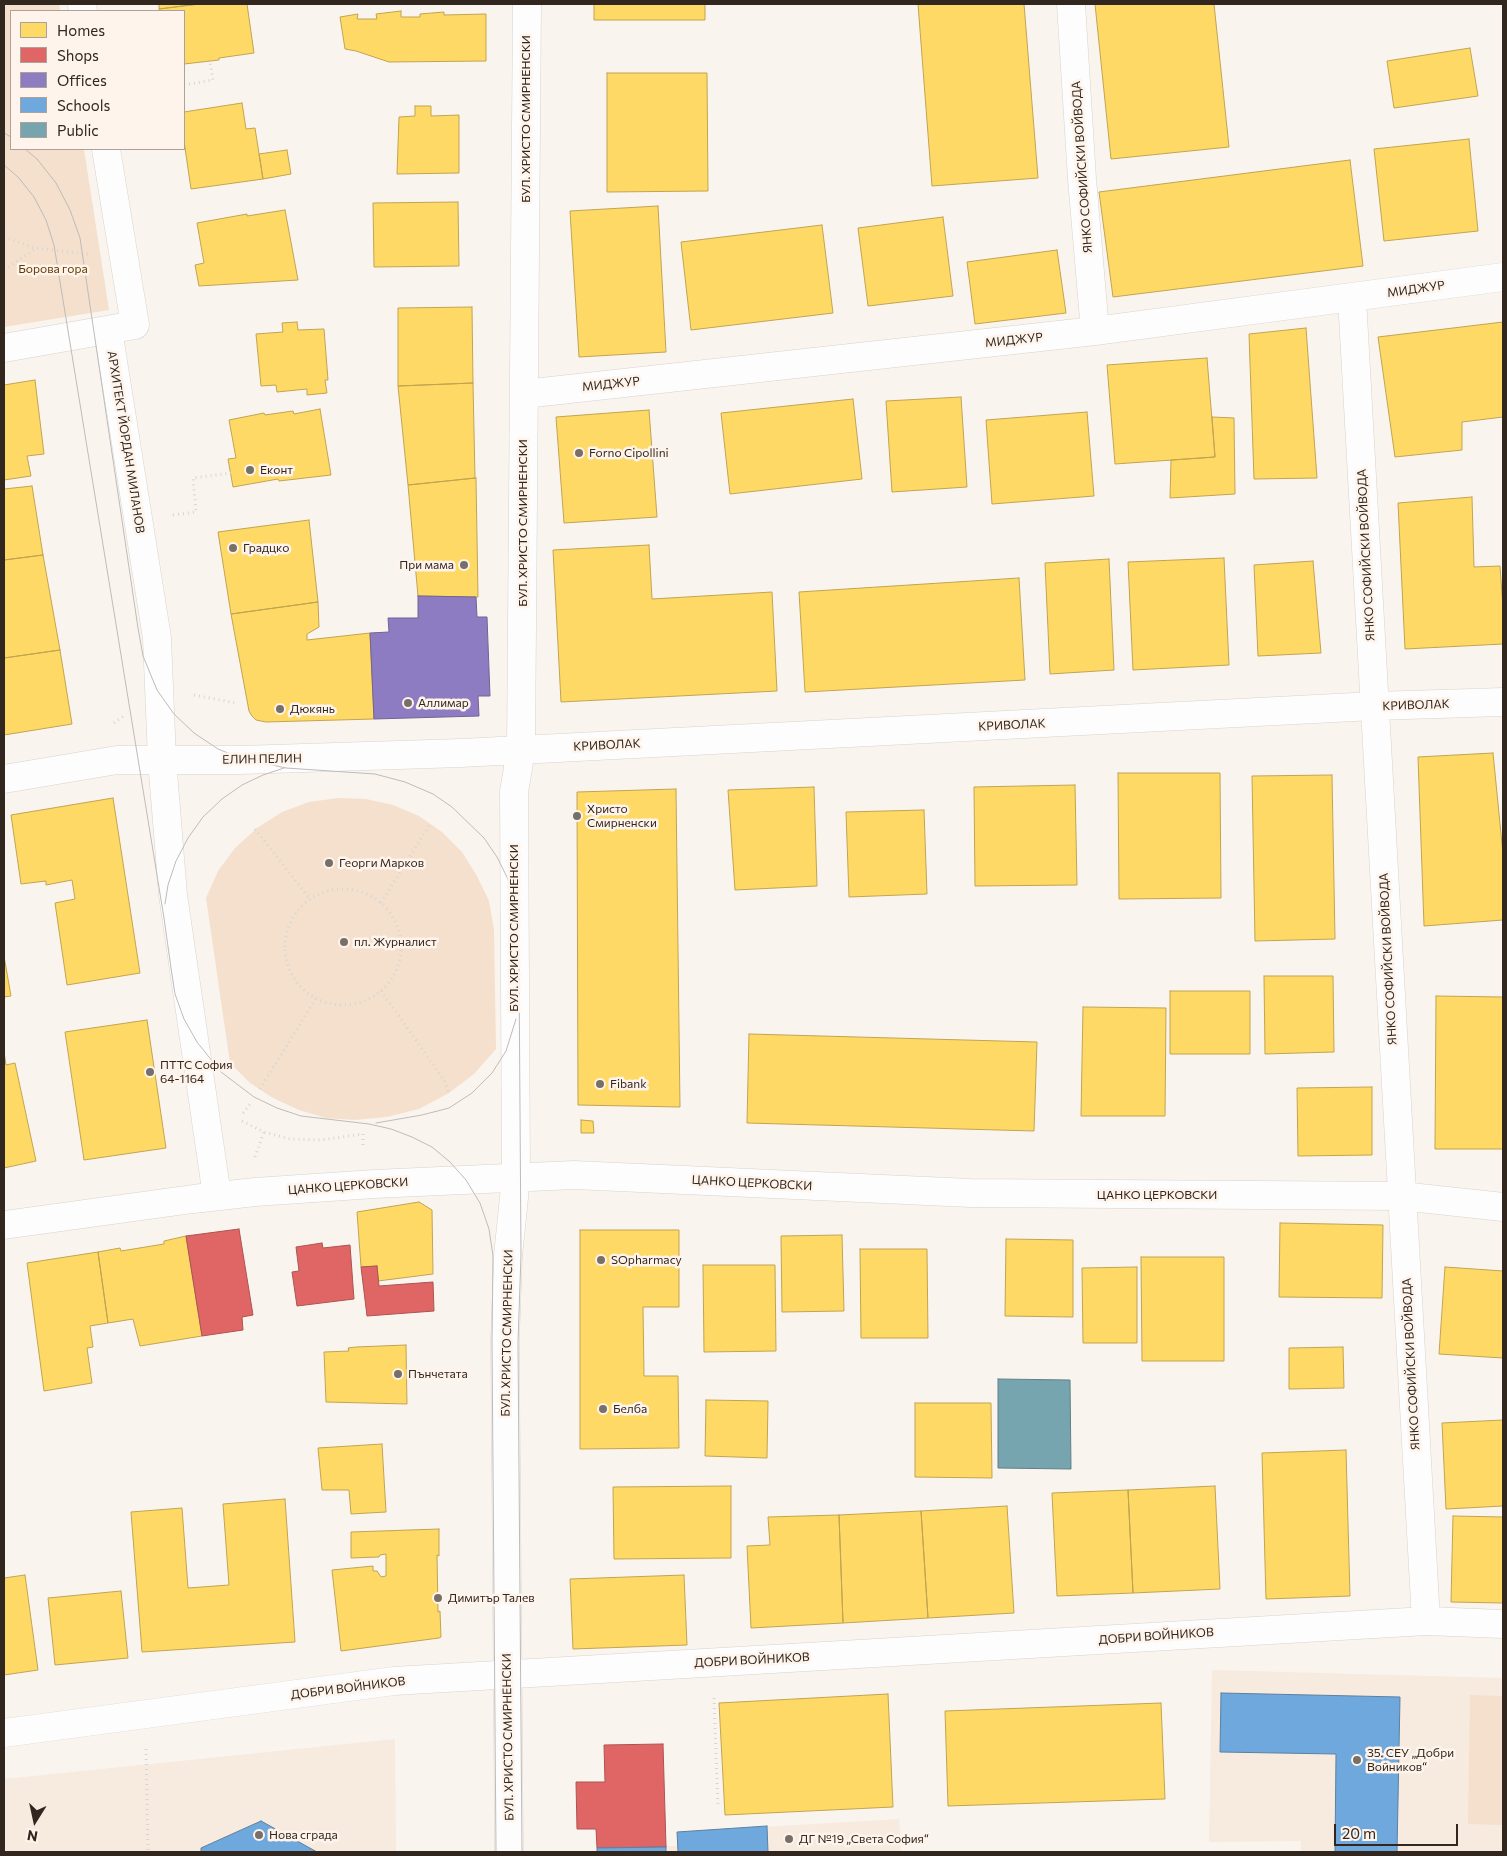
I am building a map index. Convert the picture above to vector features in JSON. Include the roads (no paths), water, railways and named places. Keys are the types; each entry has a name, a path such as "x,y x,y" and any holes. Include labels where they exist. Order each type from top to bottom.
{"street":[{"name":"БУЛ. ХРИСТО СМИРНЕНСКИ","path":"509,1852 505,1341 508,1256 516,1178 514,792 521,750 527,4"},
{"name":"ЯНКО СОФИЙСКИ ВОЙВОДА","path":"1071,4 1082,179 1095,331"},
{"path":"4,348 135,325 106,150"},
{"name":"МИДЖУР","path":"524,394 1095,331 1503,277"},
{"name":"ЯНКО СОФИЙСКИ ВОЙВОДА","path":"1352,298 1426,1621"},
{"name":"АРХИТЕКТ ЙОРДАН МИЛАНОВ","path":"108,330 157,638 162,760"},
{"name":"КРИВОЛАК","path":"521,750 1374,706 1503,702"},
{"name":"ЕЛИН ПЕЛИН","path":"4,779 117,760 240,760 521,750"},
{"path":"162,760 174,895 217,1196"},
{"name":"ЦАНКО ЦЕРКОВСКИ","path":"4,1225 217,1196 366,1185 574,1175 971,1193 1401,1196 1503,1207"},
{"name":"ДОБРИ ВОЙНИКОВ","path":"4,1732 394,1681 1426,1621 1503,1624"}],"tram line":[{"path":"4,133 10,136"},
{"path":"26,150 37,159 56,183 70,210 80,238 138,628 143,656 157,690 174,714 194,733 218,749 240,758 286,768 375,774 405,782 433,794 452,807 484,838 497,857 507,877 514,899 519,967 521,1255 518,1342 522,1852"},
{"path":"4,165 18,177 34,197 46,220 54,245 175,994 184,1019 197,1042 221,1072 254,1097 277,1108 301,1116 369,1124 391,1129 432,1147 450,1162 466,1180 480,1203 489,1229 493,1256 496,1852"},
{"path":"165,904 168,885 176,861 188,838 203,817 222,799 242,785 284,768"},
{"path":"376,1123 449,1108 472,1093 492,1073 506,1051 516,1019"}],"place":[{"name":"Forno Cipollini","path":"579,453"},
{"name":"Еконт","path":"250,470"},
{"name":"Градцко","path":"233,548"},
{"name":"При мама","path":"464,565"},
{"name":"Аллимар","path":"408,703"},
{"name":"Дюкянь","path":"280,709"},
{"name":"Христо Смирненски","path":"577,816"},
{"name":"Георги Марков","path":"329,863"},
{"name":"пл. Журналист","path":"344,942"},
{"name":"ПТТС София 64-1164","path":"150,1072"},
{"name":"Fibank","path":"600,1084"},
{"name":"SOpharmacy","path":"601,1260"},
{"name":"Пънчетата","path":"398,1374"},
{"name":"Белба","path":"603,1409"},
{"name":"Димитър Талев","path":"438,1598"},
{"name":"35. СЕУ „Добри Войников“","path":"1357,1760"},
{"name":"Нова сграда","path":"259,1835"},
{"name":"ДГ №19 „Света София“","path":"789,1839"}],"park label":[{"name":"Борова гора","path":"53,269"}]}
